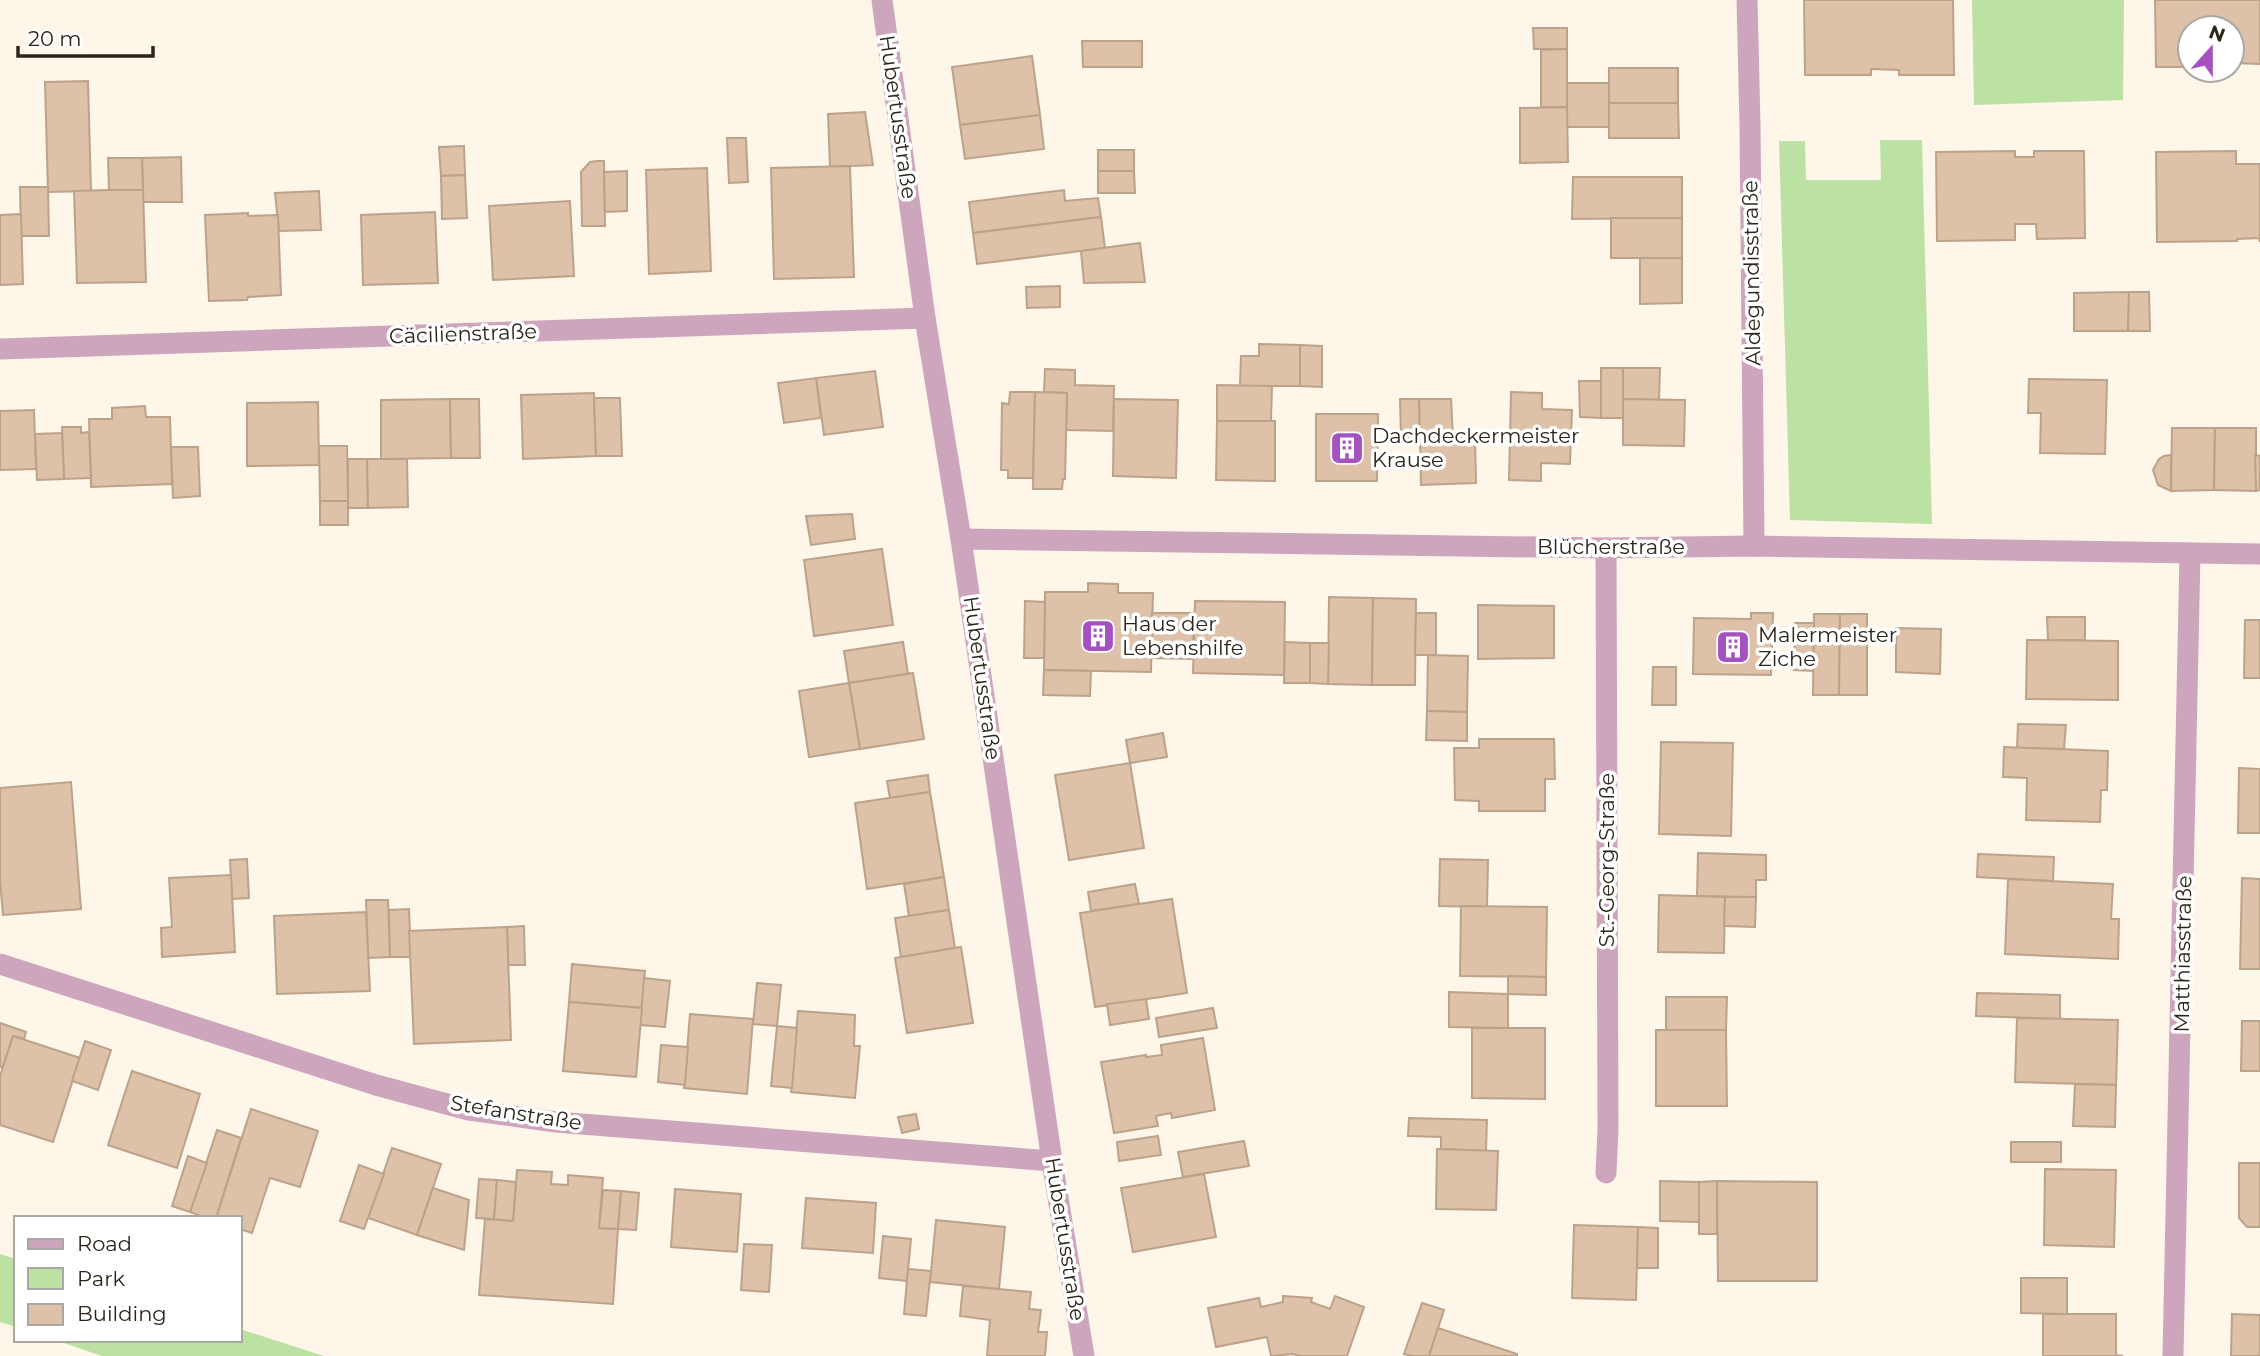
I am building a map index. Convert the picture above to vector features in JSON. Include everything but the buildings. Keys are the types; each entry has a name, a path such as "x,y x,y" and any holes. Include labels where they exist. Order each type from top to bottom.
{"street":[{"name":"Hubertusstraße","path":"883,0 925,318 961,539 1052,1161 1084,1356"},
{"name":"Aldegundisstraße","path":"1746,0 1750,125 1754,546"},
{"name":"Cäcilienstraße","path":"0,349 925,318"},
{"name":"Blücherstraße","path":"961,539 1606,548 1754,546 2260,554"},
{"name":"St.-Georg-Straße","path":"1606,548 1606,1173"},
{"name":"Matthiasstraße","path":"2173,1356 2190,553"},
{"name":"Stefanstraße","path":"0,964 363,1080 469,1110 570,1123 1052,1161"}],"green space":[{"path":"1972,0 2124,0 2123,100 1974,105"},
{"path":"1880,140 1922,140 1932,524 1790,520 1779,141 1805,141 1806,180 1881,180"},
{"path":"0,1254 14,1258 14,1326 0,1322"},
{"path":"242,1330 324,1356 102,1356 61,1342 242,1342"}],"place":[{"name":"Dachdeckermeister Krause","path":"1347,448"},
{"name":"Haus der Lebenshilfe","path":"1098,636"},
{"name":"Malermeister Ziche","path":"1733,647"}]}
